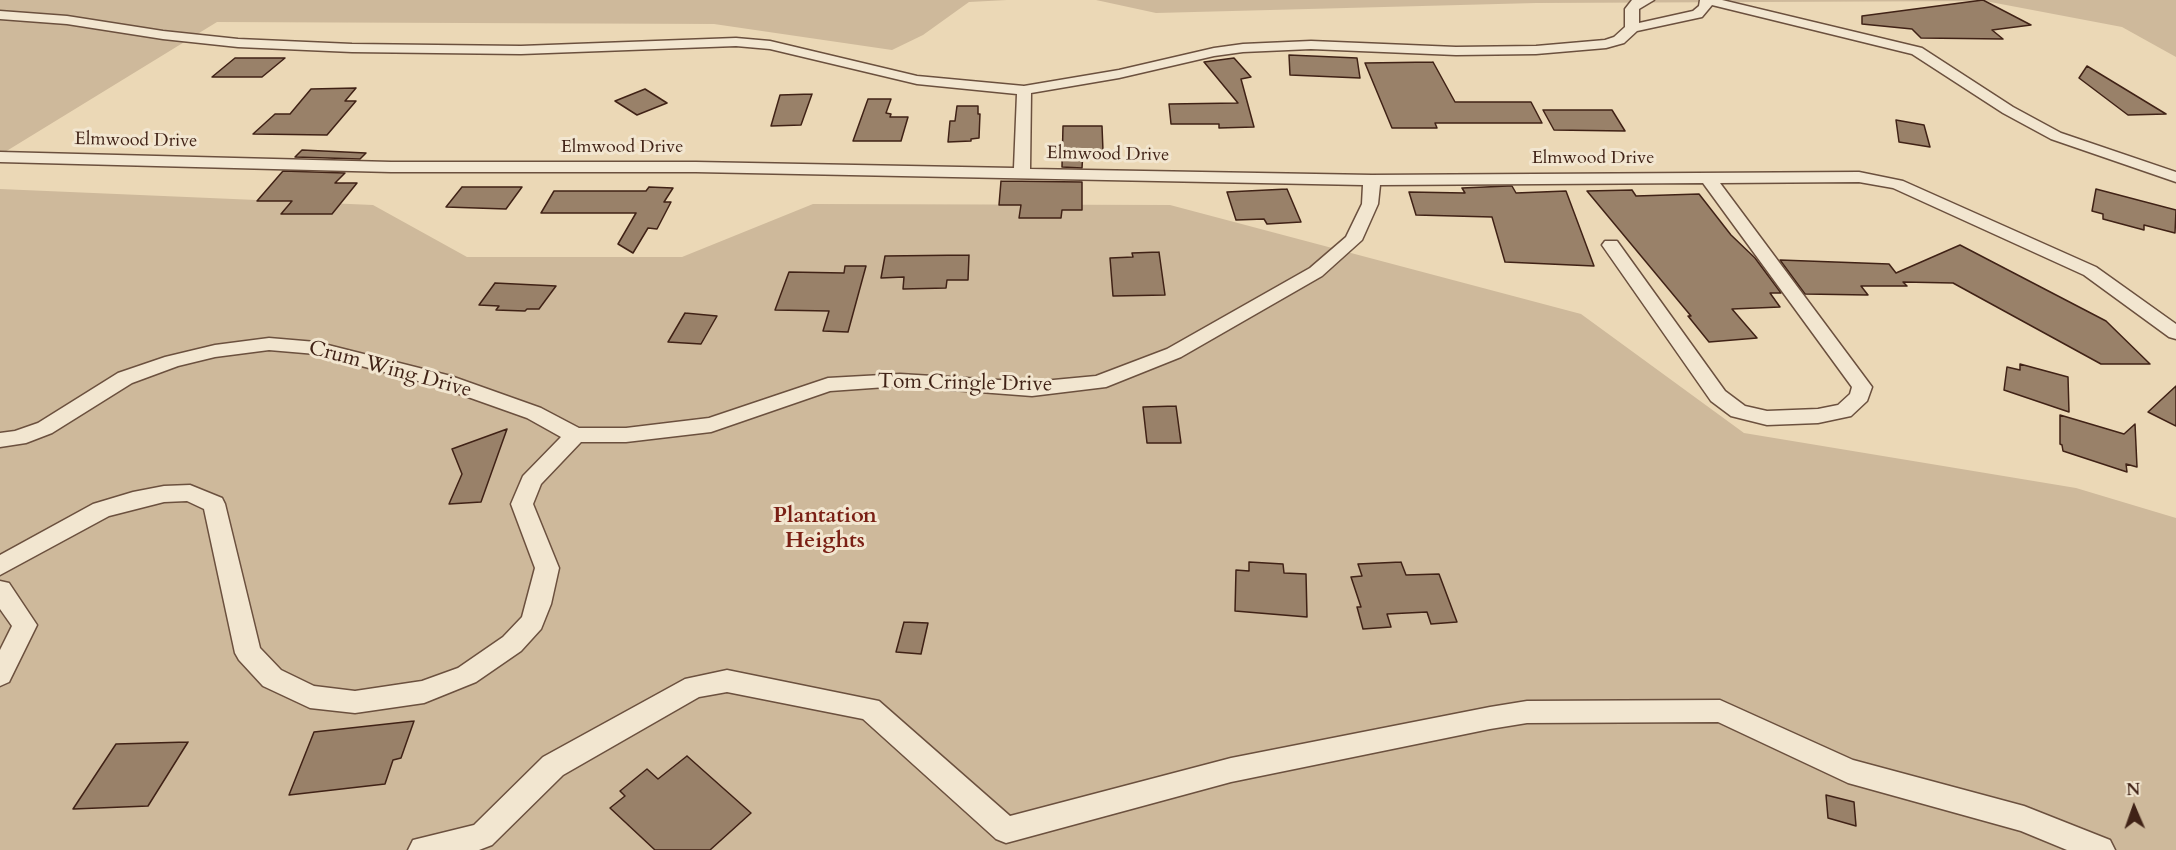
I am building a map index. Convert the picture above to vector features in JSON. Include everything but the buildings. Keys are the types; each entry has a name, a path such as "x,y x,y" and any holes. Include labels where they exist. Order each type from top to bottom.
{"street":[{"path":"1632,28 1632,9 1637,3 1648,0"},
{"path":"0,15 67,20 163,35 238,43 352,48 521,50 736,42 770,45 917,80 1024,90 1119,74 1214,52 1243,48 1311,45 1456,51 1536,50 1606,44 1619,40 1632,28 1697,14 1705,8 1706,0 1917,51 2008,110 2056,136 2176,177"},
{"path":"1022,172 1024,90"},
{"name":"Elmwood Drive","path":"0,157 379,166 696,167 1372,180 1859,177 1897,184 2090,271 2176,333"},
{"path":"1611,244 1718,396 1738,411 1767,418 1818,417 1844,411 1860,396 1862,387 1708,178"},
{"name":"Tom Cringle Drive","path":"575,435 626,435 711,425 828,386 900,380 1032,388 1099,382 1174,353 1317,272 1353,240 1370,204 1372,180"},
{"name":"Crum Wing Drive","path":"0,440 18,438 45,428 125,378 172,361 215,351 269,344 316,348 444,381 534,413 575,435"},
{"path":"0,566 101,510 164,494 190,493 214,504 248,653 272,678 310,697 355,702 424,692 467,675 513,644 532,622 547,568 522,504 531,481 575,435"},
{"path":"0,590 25,626 0,675"},
{"path":"423,850 482,836 553,766 694,687 727,681 870,709 1006,830 1231,770 1490,718 1527,712 1720,711 1848,771 2024,819 2100,850"}],"shaded area":[{"path":"0,0 1007,0 969,2 923,35 892,50 714,24 217,22 0,155"},
{"path":"1096,0 2176,0 2176,57 2122,27 1985,1 1536,3 1156,13"},
{"path":"0,189 373,205 467,257 682,257 813,204 1170,205 1581,314 1744,433 2076,488 2176,518 2176,850 0,850"}],"district":[{"name":"Plantation Heights","path":"825,530"}]}
